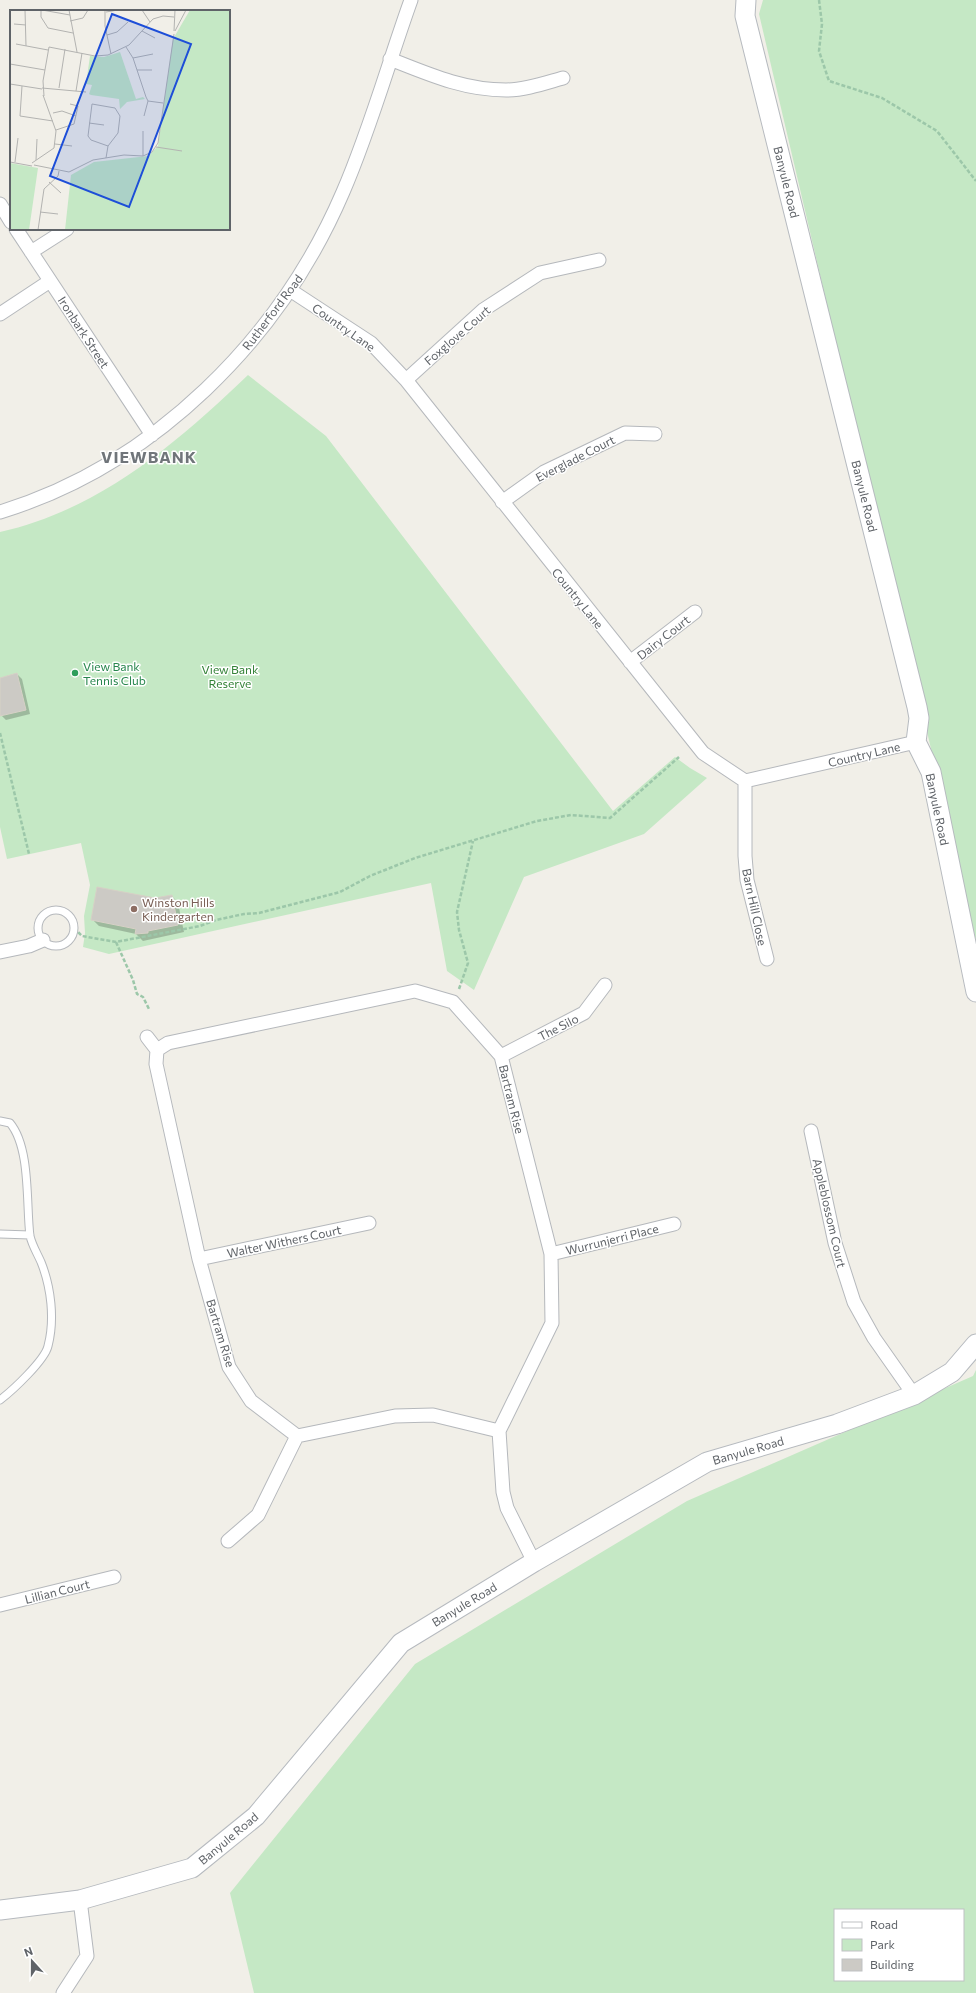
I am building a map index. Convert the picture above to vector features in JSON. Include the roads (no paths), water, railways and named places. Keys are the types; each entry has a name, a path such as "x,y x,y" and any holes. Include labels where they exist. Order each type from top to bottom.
{"street":[{"name":"Rutherford Road","path":"0,512 55,492 94,473 152,435 202,392 232,362 264,326 290,290 311,257 343,192 411,0"},
{"name":"Banyule Road","path":"746,0 745,16 917,707 919,718 916,742 931,772 976,992"},
{"path":"390,59 437,78 462,86 485,89 507,90 529,87 563,78"},
{"path":"0,204 10,220"},
{"name":"Ironbark Street","path":"17,230 152,435"},
{"path":"31,252 65,230"},
{"name":"Foxglove Court","path":"406,380 483,310 540,273 599,260"},
{"path":"0,314 50,281"},
{"name":"Country Lane","path":"290,290 370,343 406,380 703,753 745,781 916,742"},
{"name":"Everglade Court","path":"502,502 544,472 625,433 655,434"},
{"name":"Dairy Court","path":"630,662 695,612"},
{"name":"Barn Hill Close","path":"745,781 744,856 747,880 767,960"},
{"path":"0,952 29,946 44,940"},
{"name":"The Silo","path":"501,1056 584,1013 605,985"},
{"name":"Bartram Rise","path":"297,1436 250,1401 229,1367 199,1259 156,1064 157,1050 168,1042 415,991 453,1002 501,1056 550,1254 552,1323 500,1431 503,1492 507,1508 534,1562"},
{"path":"147,1037 157,1050"},
{"name":"Appleblossom Court","path":"811,1131 835,1243 854,1302 874,1338 914,1395"},
{"name":"Walter Withers Court","path":"199,1259 369,1223"},
{"name":"Wurrunjerri Place","path":"550,1254 674,1224"},
{"name":"Banyule Road","path":"0,1910 80,1900 192,1868 256,1816 401,1643 534,1562 707,1462 837,1424 914,1395 952,1372 976,1344"},
{"path":"228,1541 258,1515 297,1436 395,1416 433,1415 500,1431"},
{"name":"Lillian Court","path":"0,1605 114,1577"},
{"path":"63,1993 87,1956 80,1900"}],"lane":[{"path":"52,910 65,912 70,916 74,928 69,940 63,944 49,944 44,940 38,929 42,917 52,910"},
{"path":"0,1121 10,1124 13,1127 22,1152 28,1192 30,1235 43,1267 49,1291 50,1336 48,1348 42,1359 0,1400"},
{"path":"0,1234 30,1235"}],"place":[{"name":"View Bank Tennis Club","path":"75,673"},
{"name":"Winston Hills Kindergarten","path":"134,909"}],"district":[{"name":"VIEWBANK","path":"149,456"}],"park label":[{"name":"View Bank Reserve","path":"230,676"}]}
